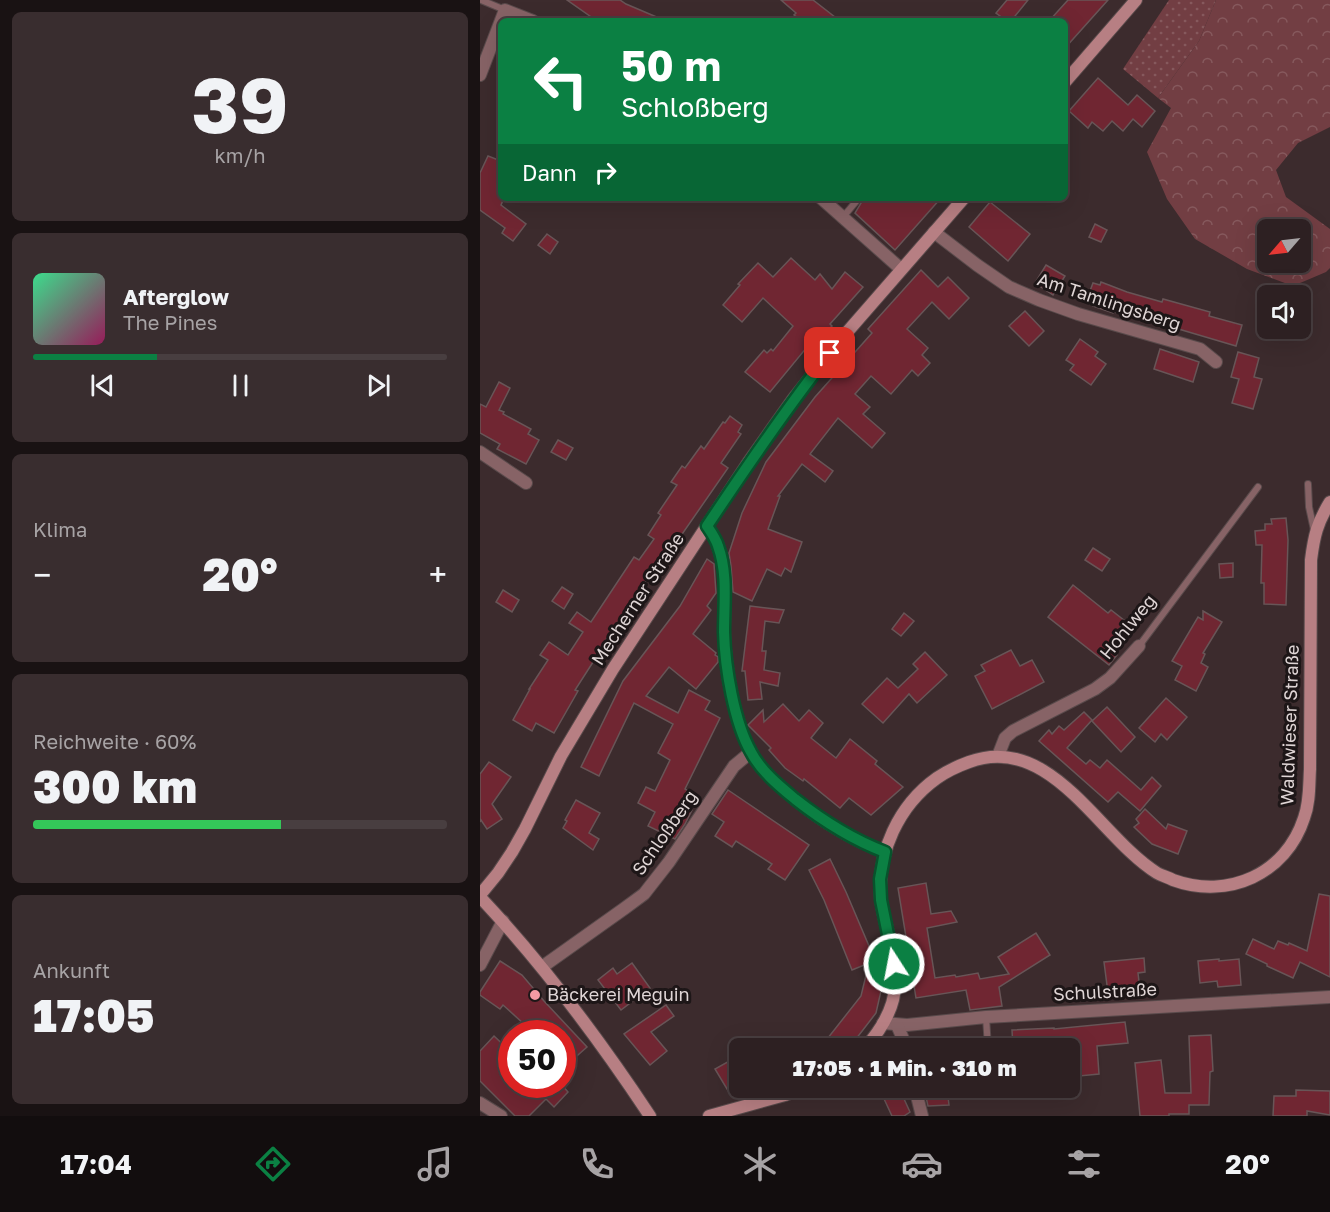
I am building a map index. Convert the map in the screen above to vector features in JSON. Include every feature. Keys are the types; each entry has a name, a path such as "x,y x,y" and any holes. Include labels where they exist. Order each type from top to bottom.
{"main road":[{"path":"1068,79 1136,0"},
{"name":"Mecherner Straße","path":"480,896 512,852 561,756 613,669 748,463 794,398 842,338 961,201"},
{"name":"Waldwieser Straße","path":"874,1038 883,1023 896,985 881,900 880,879 885,852 905,808 937,778 956,766 979,758 998,756 1018,759 1035,766 1063,784 1135,857 1159,874 1185,884 1206,887 1232,885 1271,867 1287,851 1304,818 1309,797 1311,561 1315,533 1330,502"},
{"path":"480,896 542,967 603,1048 650,1116"},
{"path":"709,1116 774,1098"}],"street":[{"path":"502,18 505,10 525,18"},
{"path":"480,75 498,28"},
{"path":"824,201 901,270"},
{"name":"Am Tamlingsberg","path":"934,232 1009,287 1077,314 1200,349 1216,362"},
{"path":"480,452 526,483"},
{"path":"707,526 719,548 723,570 724,636 728,673 743,736 751,752 759,765 780,786 815,815 844,834 885,852"},
{"name":"Hohlweg","path":"998,756 1005,738 1013,731 1095,689 1110,678 1139,646"},
{"name":"Schloßberg","path":"542,967 644,894 658,878 734,766 751,752"},
{"path":"480,965 503,921"},
{"name":"Schulstraße","path":"883,1023 897,1025 986,1017 1330,997"},
{"path":"897,1025 903,1038"},
{"path":"918,1098 922,1116"},
{"path":"480,1103 501,1116"}],"lane":[{"path":"481,0 505,10"},
{"path":"843,218 857,201"},
{"path":"1308,484 1309,507 1315,533"},
{"name":"Hohlweg","path":"1139,646 1258,486"},
{"path":"986,1017 987,1038"}],"green space":[{"path":"1169,0 1216,0 1199,41 1158,98 1123,69"},
{"path":"1216,0 1330,0 1330,127 1298,143 1276,170 1286,197 1330,229 1330,268 1326,272 1295,285 1258,273 1311,273 1311,219 1257,219 1257,273 1195,239 1167,199 1147,152 1171,108 1158,98 1199,41"}],"building":[{"path":"567,0 620,0 659,18 593,18"},
{"path":"781,0 813,0 836,18 798,18 794,15 796,13"},
{"path":"1007,0 1028,0 1013,18 1003,18 996,13"},
{"path":"1068,0 1108,0 1068,45 1068,18 1052,18"},
{"path":"1098,78 1128,105 1137,95 1155,111 1142,127 1133,119 1123,131 1112,121 1103,131 1092,122 1088,128 1069,111"},
{"path":"488,156 498,160 498,201 503,201 501,205 526,224 513,241 502,233 505,228 480,210 480,173"},
{"path":"862,201 938,201 895,250 855,213"},
{"path":"990,202 1030,234 1008,261 969,227"},
{"path":"1095,224 1107,230 1101,242 1089,237"},
{"path":"547,234 558,242 550,254 538,245"},
{"path":"791,258 815,280 820,274 832,289 845,272 863,287 830,324 832,326 810,350 807,347 770,392 745,372 764,350 767,353 771,349 773,351 793,326 763,298 742,322 723,305 740,285 738,284 758,263 773,277"},
{"path":"1046,265 1065,276 1053,295 1035,283"},
{"path":"921,270 938,287 948,277 969,298 949,319 932,302 907,329 928,348 922,355 930,363 918,376 912,370 891,394 871,376 855,394 870,407 863,414 885,433 872,448 838,418 810,454 833,471 825,482 802,464 778,496 780,496 768,529 802,542 791,572 785,568 781,576 767,569 752,601 733,592 729,553 742,513 766,462 815,397 872,333 868,329"},
{"path":"1101,282 1162,302 1163,299 1210,312 1209,316 1242,325 1236,346 1093,306 1094,302 1087,299 1093,283 1100,285"},
{"path":"1025,311 1044,331 1029,346 1009,326"},
{"path":"1080,339 1098,352 1095,356 1106,364 1091,385 1070,370 1074,365 1066,360"},
{"path":"1160,349 1199,362 1193,382 1154,369"},
{"path":"1238,352 1259,358 1254,377 1262,379 1253,409 1232,403 1239,379 1231,377"},
{"path":"499,382 510,388 499,410 531,429 528,434 539,440 526,464 497,449 500,444 480,433 480,404 486,407"},
{"path":"730,416 742,425 738,432 741,434 721,463 728,468 662,563 659,561 594,658 554,733 536,723 532,731 513,720 548,660 540,655 549,642 568,655 583,632 569,623 577,612 591,622 634,557 639,560 654,539 648,535 661,515 658,513 677,485 671,482 701,446 704,449"},
{"path":"558,440 573,448 566,460 551,452"},
{"path":"1286,518 1288,540 1286,605 1264,604 1264,583 1261,583 1262,545 1256,545 1255,531 1265,530 1265,524 1272,524 1271,519"},
{"path":"1093,548 1110,559 1102,571 1085,560"},
{"path":"707,559 714,564 716,593 707,606 711,610 693,634 716,653 718,662 696,689 669,667 646,696 678,713 689,690 710,701 705,710 720,718 685,789 695,795 689,808 692,810 675,839 648,826 655,812 638,803 646,787 655,791 670,760 658,753 673,724 634,703 599,776 581,767 623,681 680,606"},
{"path":"1233,563 1233,577 1220,578 1219,564"},
{"path":"1073,585 1108,613 1111,610 1125,621 1113,638 1121,644 1114,653 1117,655 1109,665 1048,617"},
{"path":"562,587 573,594 564,609 552,601"},
{"path":"503,590 519,600 512,612 496,602"},
{"path":"750,606 784,610 779,623 765,621 762,651 766,651 764,670 780,673 778,686 760,682 762,699 748,700 745,671 742,671"},
{"path":"1203,611 1222,622 1203,653 1205,654 1201,663 1208,667 1196,691 1175,680 1182,666 1172,661 1198,617 1203,620"},
{"path":"904,613 914,621 901,636 892,629"},
{"path":"1011,650 1020,666 1032,660 1044,682 992,709 975,676 985,671 981,665"},
{"path":"925,652 947,675 917,703 909,694 883,723 862,704 887,678 898,688 918,669 913,664"},
{"path":"1166,698 1187,717 1167,740 1161,734 1155,742 1139,728"},
{"path":"783,704 799,721 809,710 823,723 811,738 836,758 850,739 877,761 875,764 903,787 871,815 849,798 840,808 804,779 803,781 785,768 769,750 771,748 748,725 763,710 764,722"},
{"path":"1107,707 1135,737 1121,752 1092,721"},
{"path":"1084,712 1092,720 1067,748 1086,764 1090,760 1100,768 1107,760 1141,790 1152,777 1161,786 1140,811 1118,792 1108,802 1039,741 1049,730 1052,734 1059,726 1064,730"},
{"path":"489,762 511,777 492,804 502,819 487,829 481,820 480,822 480,774"},
{"path":"728,790 809,845 785,880 768,869 772,864 736,841 732,847 715,836 724,822 712,814"},
{"path":"576,800 600,813 589,833 599,839 593,850 563,828"},
{"path":"1145,809 1166,829 1168,824 1187,831 1178,854 1152,844 1134,827 1139,823 1136,819"},
{"path":"830,859 878,967 886,969 876,1013 857,1038 828,1038 861,996 869,963 852,970 824,900 809,870"},
{"path":"926,883 931,914 951,911 957,922 927,928 935,978 978,973 980,979 1009,974 998,957 1036,933 1050,955 999,987 1002,1006 970,1010 966,990 916,998 898,888"},
{"path":"1319,894 1330,896 1330,977 1300,962 1293,978 1246,954 1253,939 1274,949 1278,941 1307,951"},
{"path":"1144,958 1145,972 1138,973 1140,990 1108,993 1104,962"},
{"path":"1219,959 1219,961 1239,959 1241,985 1218,987 1217,981 1200,983 1198,961"},
{"path":"500,961 522,975 562,1020 520,1020 503,1005 500,1009 480,995"},
{"path":"632,963 650,988 621,1010 598,980 613,968 617,974"},
{"path":"666,1005 674,1016 651,1032 667,1051 650,1065 624,1034"},
{"path":"1125,1022 1128,1043 1097,1046 1099,1074 1080,1076 1080,1038 1012,1038 1012,1030 1054,1029"},
{"path":"576,1035 587,1047 576,1057"},
{"path":"1211,1035 1213,1071 1210,1072 1209,1105 1189,1105 1189,1114 1140,1116 1135,1063 1161,1060 1165,1093 1191,1093 1189,1036"},
{"path":"494,1036 498,1040 498,1098 562,1098 554,1107 546,1099 529,1116 515,1116 480,1081 480,1051"},
{"path":"729,1061 729,1092 715,1069"},
{"path":"1296,1090 1330,1091 1330,1115 1307,1111 1307,1116 1273,1116 1274,1096 1296,1096"},
{"path":"884,1098 904,1098 910,1112 904,1116 892,1116"},
{"path":"926,1098 948,1098 949,1105 928,1106"}],"place":[{"name":"Bäckerei Meguin","path":"535,995"}],"route":[{"path":"830,353 771,430 707,526 719,548 723,570 724,636 728,673 743,736 759,765 815,815 844,834 885,852 880,879 881,900 894,964"}]}
